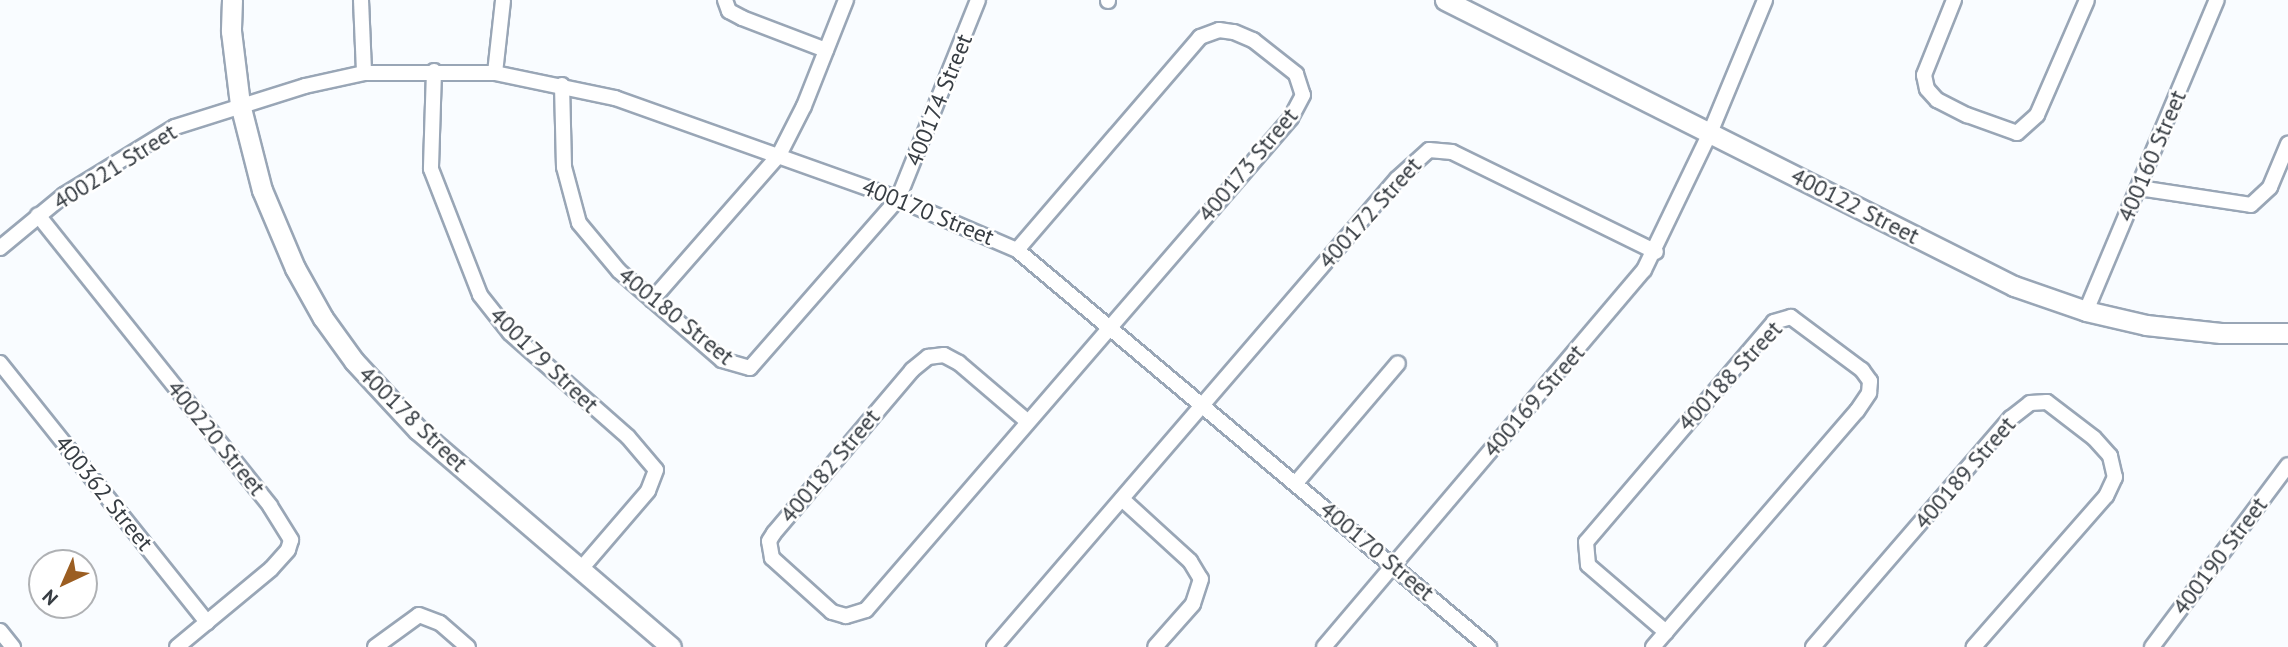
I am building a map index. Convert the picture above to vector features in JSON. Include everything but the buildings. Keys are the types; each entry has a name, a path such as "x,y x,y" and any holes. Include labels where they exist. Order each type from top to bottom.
{"street":[{"name":"400178 Street","path":"232,0 231,32 240,104 262,190 295,268 354,361 418,430 671,647"},
{"path":"361,0 364,73"},
{"path":"495,73 503,0"},
{"path":"725,0 729,10 742,18 826,50"},
{"path":"652,300 779,155 846,0"},
{"name":"400174 Street","path":"898,199 978,0"},
{"name":"400122 Street","path":"1445,0 2014,286 2085,311 2146,325 2288,333"},
{"path":"1746,0 1763,4"},
{"path":"1954,0 1924,75 1927,89 1957,110 2017,132 2037,115 2087,0"},
{"name":"400160 Street","path":"2085,311 2217,0"},
{"name":"400169 Street","path":"1324,647 1607,316 1656,252 1710,133 1763,4"},
{"name":"400173 Street","path":"1017,250 1200,37 1219,30 1234,32 1276,56 1301,83 1299,108 1111,324"},
{"name":"400179 Street","path":"434,71 431,169 480,295 510,333 628,438 656,470 648,491 580,569"},
{"name":"400170 Street","path":"240,104 364,73 495,73 562,85 615,98 779,155 898,199 1017,250 1111,324 1489,647"},
{"name":"400180 Street","path":"562,85 564,167 570,201 579,223 601,253 722,360 750,368 898,199"},
{"name":"400221 Street","path":"0,248 38,215 142,146 203,116 240,104"},
{"path":"2139,188 2251,205 2270,187 2288,144"},
{"name":"400172 Street","path":"1204,403 1398,179 1429,150 1452,152 1656,252"},
{"name":"400220 Street","path":"38,215 286,528 290,540 281,560 177,647"},
{"name":"400188 Street","path":"1653,647 1666,632 1869,393 1870,381 1862,370 1791,317 1774,322 1586,542 1588,565 1666,632"},
{"name":"400182 Street","path":"1027,421 944,355 920,361 774,533 769,541 772,558 832,612 861,614 1111,324"},
{"name":"400362 Street","path":"0,363 207,622"},
{"path":"1296,483 1398,363"},
{"name":"400189 Street","path":"1813,647 2011,418 2030,403 2047,402 2094,438 2110,456 2115,477 2106,496 1974,647"},
{"path":"994,647 1204,403"},
{"name":"400190 Street","path":"2152,647 2288,465"},
{"path":"1122,499 1190,561 1201,579 1193,604 1156,647"},
{"path":"375,647 419,615 440,623 468,647"},
{"path":"0,631 13,647"}]}
